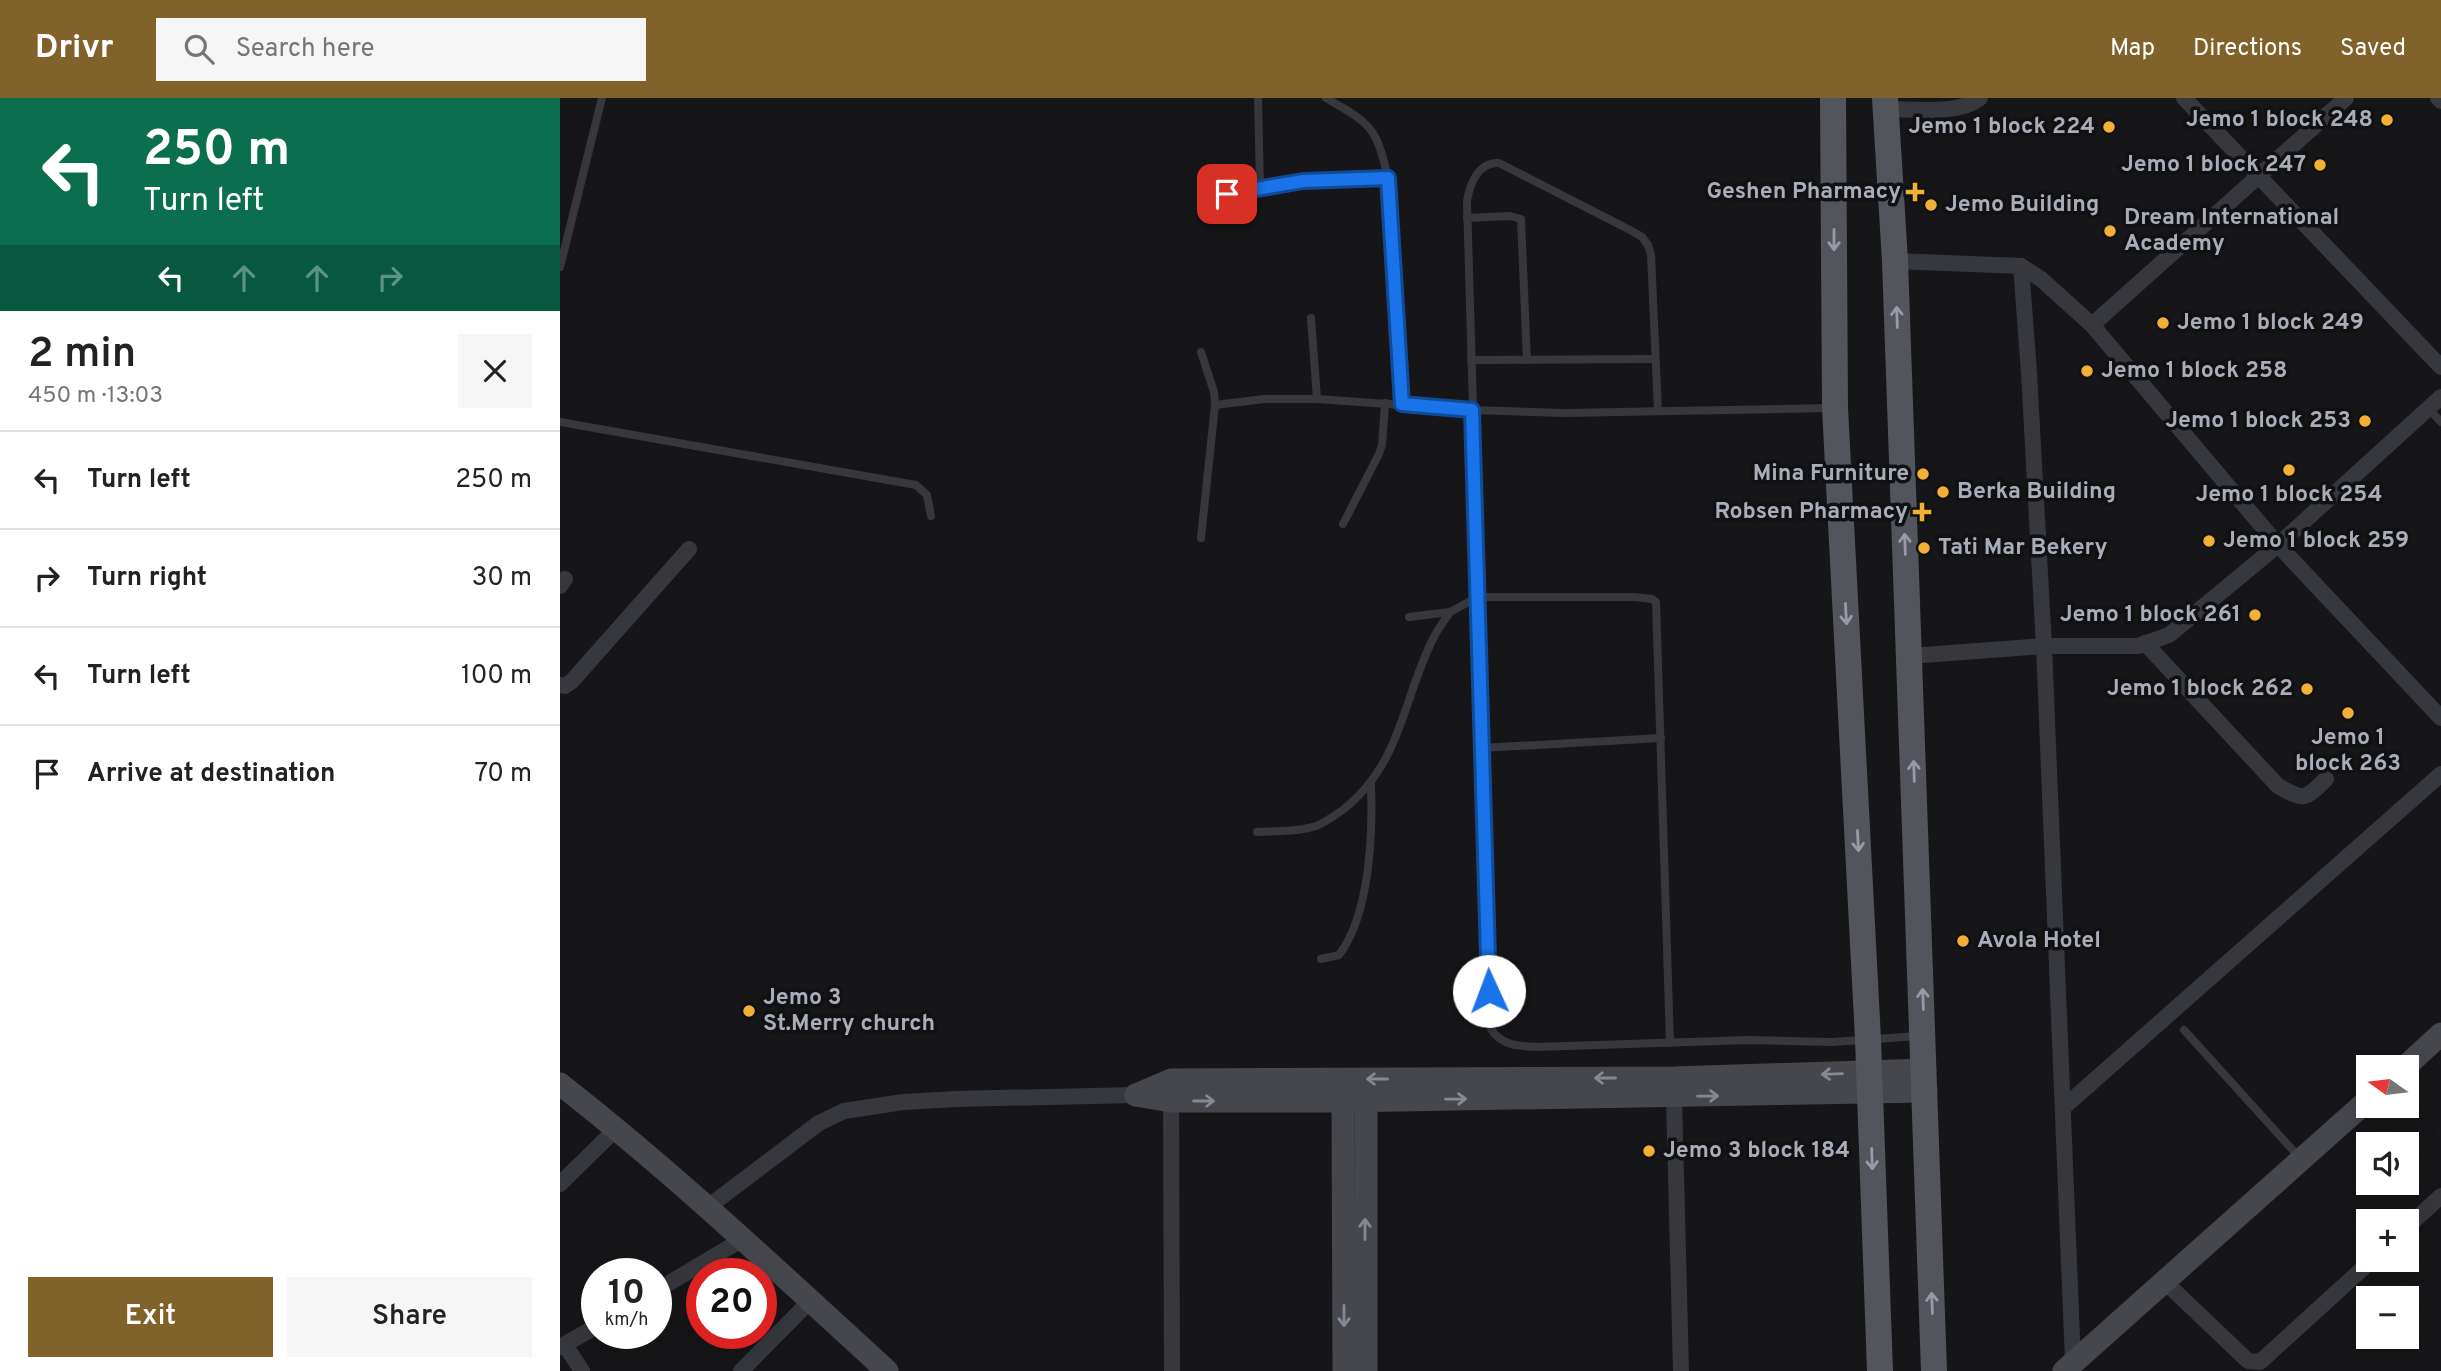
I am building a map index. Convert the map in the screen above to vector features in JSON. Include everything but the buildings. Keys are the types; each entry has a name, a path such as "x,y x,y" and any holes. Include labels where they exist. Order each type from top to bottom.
{"main road":[{"path":"1830,100 1835,408 1868,1039 1880,1371"},
{"path":"1885,104 1895,261 1926,1081 1934,1371"}],"street":[{"path":"1885,104 1954,108 1967,106 1980,98"},
{"path":"2184,98 2441,367"},
{"path":"2092,325 2346,98"},
{"path":"1895,261 2021,266 2041,279 2092,325 2278,545 2441,718"},
{"path":"2021,266 2044,646 2064,1107 2068,1367"},
{"path":"1910,656 2044,646 2138,646 2169,635 2278,545 2441,397"},
{"path":"560,685 565,686 572,681 689,549"},
{"path":"2145,643 2278,786 2302,798 2309,796 2326,779"},
{"path":"2064,1107 2441,774"},
{"path":"2418,1055 2441,1034"},
{"path":"708,1207 819,1123 844,1111 903,1102 1136,1095 1171,1091 1674,1078 1869,1083"},
{"path":"1171,1091 1355,1100 1674,1097 1926,1081"},
{"path":"560,1084 617,1128 708,1207 887,1371"},
{"path":"1171,1091 1172,1371"},
{"path":"1674,1097 1681,1371"},
{"path":"1344,1371 1354,1282 1355,1100"},
{"path":"2068,1367 2356,1111"},
{"path":"560,1184 617,1128"},
{"path":"2419,1216 2441,1196"},
{"path":"672,1281 743,1239"},
{"path":"2164,1281 2248,1361 2260,1362 2359,1272"},
{"path":"1354,1282 1366,1371"},
{"path":"741,1371 810,1301"},
{"path":"581,1335 562,1346 582,1371"}],"lane":[{"path":"560,267 602,98"},
{"path":"1258,98 1260,187"},
{"path":"1326,98 1363,120 1375,135 1388,178 1402,404"},
{"path":"1658,411 1651,255 1648,245 1642,237 1499,163 1492,163 1475,176 1467,201 1467,218 1490,1018 1495,1035 1513,1046 1748,1040 1833,1042 1924,1035"},
{"path":"1227,194 1303,181 1388,178"},
{"path":"1467,218 1517,216 1521,219 1527,360"},
{"path":"1311,318 1317,399"},
{"path":"1201,352 1214,392 1215,405 1201,538"},
{"path":"1471,360 1655,359"},
{"path":"1215,405 1264,399 1317,399 1472,410 1565,413 1835,408"},
{"path":"1343,524 1379,454 1385,403"},
{"path":"2428,408 2441,422"},
{"path":"560,422 905,482 916,485 928,495 931,516"},
{"path":"1409,617 1450,612 1478,597 1652,599 1656,602 1670,1043"},
{"path":"1257,831 1300,830 1317,826 1341,811 1371,783 1395,739 1435,635 1450,612"},
{"path":"1482,748 1661,738"},
{"path":"1321,959 1339,955 1349,943 1358,922 1372,817 1371,783"},
{"path":"2184,1030 2301,1159"}],"place":[{"name":"Jemo 1 block 248","path":"2387,120"},
{"name":"Jemo 1 block 224","path":"2109,127"},
{"name":"Jemo 1 block 247","path":"2320,165"},
{"name":"Geshen Pharmacy","path":"1915,192"},
{"name":"Jemo Building","path":"1931,205"},
{"name":"Dream International Academy","path":"2110,231"},
{"name":"Jemo 1 block 249","path":"2163,323"},
{"name":"Jemo 1 block 258","path":"2087,371"},
{"name":"Jemo 1 block 253","path":"2365,421"},
{"name":"Jemo 1 block 254","path":"2289,470"},
{"name":"Mina Furniture","path":"1923,474"},
{"name":"Berka Building","path":"1943,492"},
{"name":"Robsen Pharmacy","path":"1922,512"},
{"name":"Jemo 1 block 259","path":"2209,541"},
{"name":"Tati Mar Bekery","path":"1924,548"},
{"name":"Jemo 1 block 261","path":"2255,615"},
{"name":"Jemo 1 block 262","path":"2307,689"},
{"name":"Jemo 1 block 263","path":"2348,713"},
{"name":"Avola Hotel","path":"1963,941"},
{"name":"Jemo 3 St.Merry church","path":"749,1011"},
{"name":"Jemo 3 block 184","path":"1649,1151"}],"route":[{"path":"1227,194 1303,181 1388,178 1402,404 1472,410 1489,991"}]}
